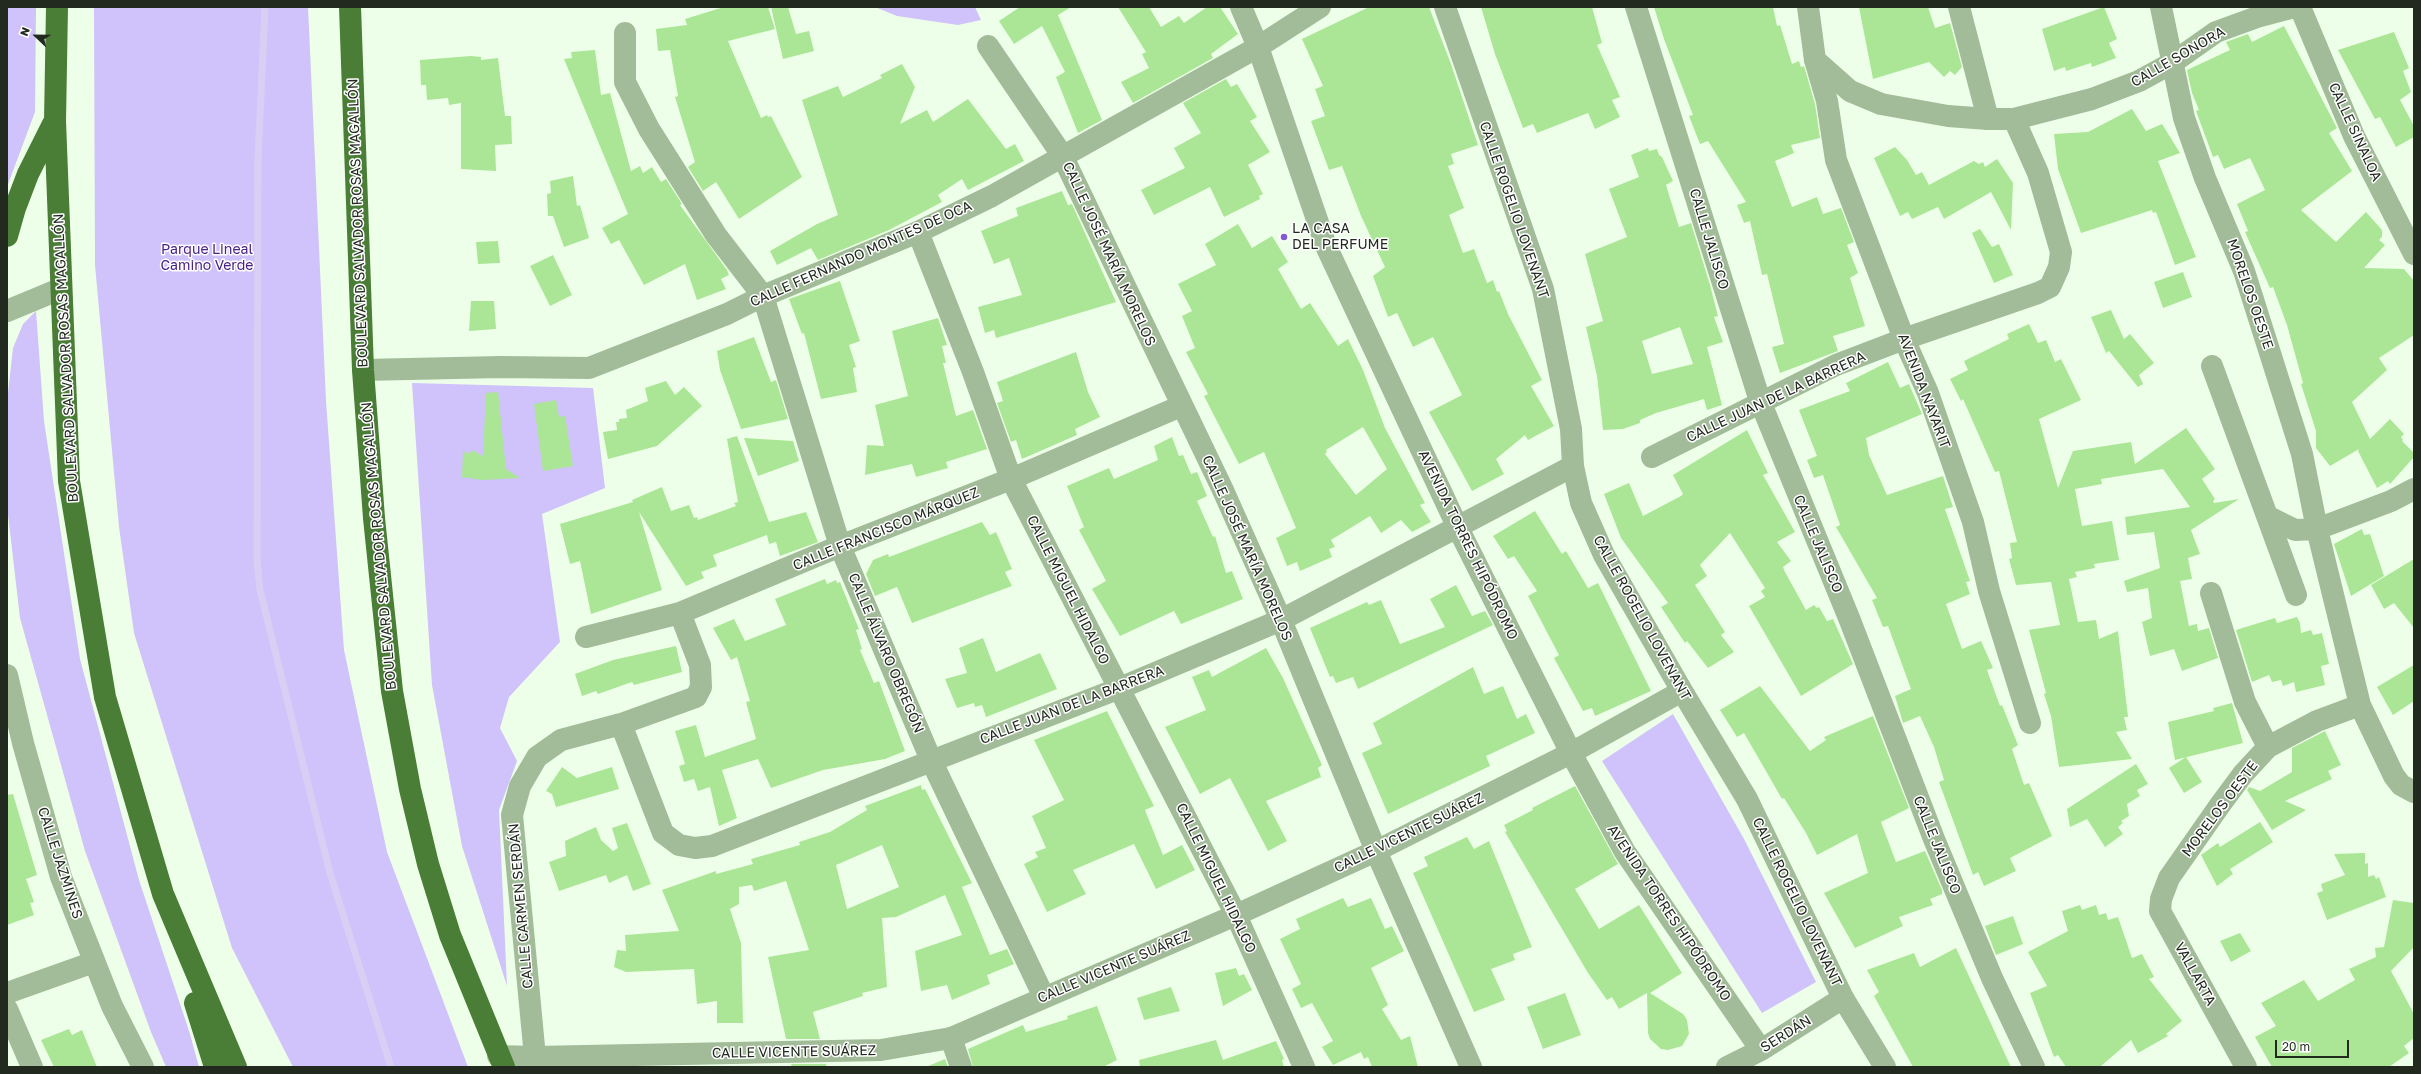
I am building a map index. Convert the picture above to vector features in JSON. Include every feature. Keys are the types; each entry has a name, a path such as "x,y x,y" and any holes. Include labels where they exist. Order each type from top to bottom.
{"highway":[{"name":"BOULEVARD SALVADOR ROSAS MAGALLÓN","path":"57,7 55,121 60,289 70,481 105,697 163,894 236,1067"},
{"name":"BOULEVARD SALVADOR ROSAS MAGALLÓN","path":"350,7 363,370 374,518 392,692 410,789 428,864 450,935 478,999 501,1061"},
{"path":"7,236 15,208 28,174 55,121"},
{"path":"163,894 215,1067"}],"street":[{"name":"AVENIDA TORRES HIPÓDROMO","path":"1241,7 1258,48 1326,246 1458,528 1570,754 1625,852 1762,1050"},
{"name":"CALLE FERNANDO MONTES DE OCA","path":"363,370 501,367 589,368 727,314 762,296 918,232 992,196 1062,155 1258,48 1320,7"},
{"name":"CALLE ROGELIO LOVENANT","path":"1445,7 1543,289 1571,429 1573,466 1581,503 1604,555 1682,691 1747,799 1843,998 1885,1067"},
{"name":"CALLE JALISCO","path":"1636,7 1760,401 1849,618 1934,839 1992,978 2034,1067"},
{"path":"1808,7 1815,60"},
{"path":"1959,7 1988,119"},
{"name":"MORELOS OESTE","path":"2161,7 2184,118 2205,178 2249,286 2302,454 2317,529 2360,705 2394,776 2401,785 2414,792"},
{"name":"CALLE SONORA","path":"1815,60 1850,91 1881,104 1948,116 2014,119 2092,99 2139,81 2172,63 2216,32 2260,16 2294,7"},
{"name":"CALLE SINALOA","path":"2300,7 2354,136 2414,254"},
{"name":"CALLE ÁLVARO OBREGÓN","path":"625,33 625,82 649,129 716,234 762,296 840,546 931,760 1044,997"},
{"name":"CALLE JOSÉ MARÍA MORELOS","path":"988,46 1062,155 1181,406 1222,488 1281,620 1376,851 1471,1067"},
{"name":"AVENIDA NAYARIT","path":"1815,60 1826,101 1836,160 1904,339 1928,393 1973,522 1989,591 2030,723"},
{"name":"CALLE JUAN DE LA BARRERA","path":"1652,457 1760,401 1836,366 1904,339 2038,293 2050,287 2056,275 2061,252 2038,173 2014,119"},
{"name":"CALLE MIGUEL HIDALGO","path":"918,232 973,372 1011,479 1058,573 1120,688 1236,915 1304,1067"},
{"path":"7,311 60,289"},
{"path":"2212,366 2296,595"},
{"name":"CALLE FRANCISCO MÁRQUEZ","path":"586,637 680,613 840,546 1011,479 1181,406"},
{"name":"CALLE JUAN DE LA BARRERA","path":"621,724 663,833 679,845 694,848 712,846 839,799 931,760 1120,688 1281,620 1573,466"},
{"path":"2267,516 2295,530 2317,529 2391,501 2414,489"},
{"path":"2211,592 2245,702 2268,747"},
{"name":"CALLE CARMEN SERDÁN","path":"535,1057 512,815 520,786 537,757 549,746 561,740 621,724 696,697 701,687 700,665 680,613"},
{"name":"CALLE JAZMINES","path":"7,675 23,743 61,877 112,1006 143,1067"},
{"name":"CALLE VICENTE SUÁREZ","path":"501,1061 535,1057 881,1050 951,1038 1236,915 1376,851 1570,754 1682,691"},
{"name":"MORELOS OESTE","path":"2169,878 2243,774 2268,747 2317,721 2360,705"},
{"name":"VALLARTA","path":"2169,878 2161,899 2160,911 2246,1067"},
{"path":"7,993 94,962"},
{"name":"SERDÁN","path":"1727,1067 1762,1050 1843,998"},
{"path":"7,1009 32,1067"},
{"path":"951,1038 961,1067"}],"green space":[{"path":"7,7 36,7 35,112 7,187"},
{"name":"Parque Lineal Camino Verde","path":"94,7 308,7 326,401 344,650 387,852 468,1067 293,1067 232,948 134,633 119,527 95,265"},
{"path":"875,7 975,7 981,20 958,25 897,16"},
{"path":"36,311 44,421 80,659 139,880 190,1034 199,1067 166,1067 151,1032 85,851 20,618 7,506 7,402 13,348 23,324"},
{"path":"412,383 593,388 605,488 542,514 560,642 509,697 500,728 517,761 499,810 507,986 462,846 432,685"},
{"path":"1673,714 1744,839 1816,982 1762,1013 1602,761"}],"building":[{"path":"724,7 768,7 775,29 728,41 761,118 767,115 768,117 771,116 802,177 739,219 716,182 703,191 688,167 695,162 675,97 678,96 670,50 658,51 656,29 687,25 685,19"},
{"path":"771,7 788,7 796,34 809,31 814,51 783,59"},
{"path":"1020,7 1071,7 1058,15 1102,120 1078,133 1056,77 1065,72 1042,26 1014,44 999,21"},
{"path":"1118,7 1149,7 1161,27 1179,16 1184,23 1207,7 1220,7 1238,34 1211,54 1213,58 1133,103 1121,82 1149,68 1142,54 1146,52"},
{"path":"1369,7 1429,7 1451,64 1478,145 1451,154 1454,164 1448,166 1464,208 1449,215 1463,253 1474,249 1487,283 1493,280 1497,292 1499,291 1508,314 1542,380 1531,386 1554,426 1528,440 1525,435 1496,459 1504,474 1472,491 1429,412 1462,395 1433,337 1413,347 1397,313 1388,317 1373,276 1385,267 1361,216 1342,166 1329,170 1311,121 1325,116 1315,89 1323,86 1302,39"},
{"path":"1481,7 1592,7 1602,43 1597,45 1620,97 1612,100 1620,117 1595,129 1588,113 1537,133 1533,124 1523,128 1495,54"},
{"path":"1654,7 1773,7 1777,26 1780,25 1792,64 1799,61 1801,67 1804,66 1815,104 1820,138 1791,145 1794,153 1775,161 1792,207 1817,197 1823,214 1841,208 1854,242 1847,245 1858,273 1850,278 1865,326 1833,336 1838,351 1780,373 1772,347 1784,344 1767,274 1762,275 1750,221 1744,223 1737,205 1746,202 1708,141 1700,144 1689,116 1693,115 1664,39"},
{"path":"1859,7 1928,7 1935,28 1950,23 1962,67 1955,75 1950,71 1944,77 1929,62 1873,79"},
{"path":"2104,7 2117,39 2109,43 2116,58 2092,67 2091,63 2066,71 2065,67 2054,71 2042,29"},
{"path":"2284,26 2337,128 2329,133 2352,171 2301,210 2336,242 2366,212 2382,230 2382,237 2379,240 2385,245 2364,268 2404,269 2414,281 2414,335 2379,358 2387,370 2352,402 2370,439 2390,419 2404,434 2401,437 2403,440 2402,441 2414,453 2414,457 2390,484 2388,481 2377,488 2358,451 2359,449 2330,466 2316,448 2316,431 2301,384 2303,383 2287,325 2273,287 2270,288 2245,232 2248,231 2237,204 2265,190 2250,158 2224,169 2218,155 2213,157 2196,111 2199,110 2192,93 2187,70 2230,50 2226,42 2248,34 2252,42"},
{"path":"2394,32 2409,68 2403,71 2411,92 2400,100 2414,126 2414,137 2396,147 2380,117 2375,119 2338,50"},
{"path":"595,50 601,95 610,93 631,171 640,166 643,173 652,167 661,182 666,179 682,204 680,205 727,270 729,275 721,279 726,289 697,300 685,264 644,285 619,240 611,244 602,228 628,214 564,59 572,58 571,52"},
{"path":"471,56 481,57 481,60 498,58 505,116 511,116 512,144 495,145 496,171 461,169 461,103 449,105 448,98 427,100 426,85 421,85 420,60"},
{"path":"902,64 915,87 900,124 927,110 933,122 968,99 1006,149 1015,144 1024,161 968,190 962,179 938,195 942,202 889,230 818,260 811,248 777,265 770,251 817,224 838,215 802,100 838,86 843,97 882,78 880,75"},
{"path":"1226,79 1231,87 1237,84 1257,117 1250,121 1270,152 1248,165 1263,194 1259,196 1260,199 1224,217 1210,187 1154,215 1141,190 1185,168 1174,148 1201,133 1183,103"},
{"path":"2132,109 2146,131 2162,124 2180,153 2158,161 2196,257 2175,265 2156,212 2153,213 2152,210 2081,233 2058,169 2054,134 2088,132"},
{"path":"1895,147 1907,160 1916,175 1922,172 1929,185 1974,161 1979,164 1983,162 1985,167 1997,159 2013,183 2011,230 1991,192 1944,219 1938,207 1912,219 1908,212 1900,216 1874,158"},
{"path":"1648,148 1649,151 1657,149 1673,181 1666,185 1679,227 1691,223 1710,285 1718,316 1714,317 1723,342 1707,347 1722,405 1707,410 1704,399 1656,413 1640,420 1640,423 1623,429 1603,430 1597,376 1586,327 1603,321 1585,254 1627,237 1609,189 1639,177 1631,155","holes":["1680,327 1693,364 1652,374 1642,341"]},
{"path":"573,176 577,206 580,205 589,238 564,247 553,216 548,216 547,194 551,193 550,181"},
{"path":"1062,191 1068,205 1072,204 1116,302 996,338 994,330 985,333 978,307 1022,295 1009,258 994,264 981,231 1018,216 1016,208"},
{"path":"1238,224 1252,248 1272,236 1288,262 1278,269 1301,309 1310,303 1338,346 1348,339 1363,370 1385,428 1425,503 1420,505 1431,522 1412,532 1401,520 1381,533 1370,516 1331,540 1335,547 1329,549 1332,557 1300,571 1297,562 1287,566 1276,538 1296,528 1264,452 1239,464 1204,396 1208,394 1186,352 1195,348 1182,316 1192,311 1178,284 1216,265 1205,244","holes":["1363,427 1387,469 1356,495 1325,454 1327,452 1326,450"]},
{"path":"1980,229 1992,247 1999,244 2013,275 1994,283 1972,233"},
{"path":"498,241 500,263 478,264 476,242"},
{"path":"553,255 572,295 550,306 530,266"},
{"path":"2183,272 2192,297 2163,308 2154,282"},
{"path":"840,281 860,341 849,345 856,367 853,368 857,392 821,399 804,333 802,334 789,299"},
{"path":"471,301 494,301 496,329 469,331"},
{"path":"2111,310 2124,339 2130,334 2154,363 2139,375 2143,384 2138,387 2109,351 2106,353 2091,317"},
{"path":"938,318 947,345 942,346 946,363 943,363 956,416 973,410 987,449 946,462 948,468 916,477 912,464 865,475 867,445 884,446 875,405 908,396 892,331"},
{"path":"2029,324 2038,343 2046,340 2055,362 2061,359 2081,400 2039,419 2058,488 2073,451 2131,442 2135,464 2186,428 2215,469 2202,479 2215,499 2213,501 2214,503 2239,499 2191,530 2200,554 2188,558 2192,579 2180,581 2189,626 2197,624 2198,631 2209,628 2218,658 2182,671 2174,649 2150,656 2142,622 2152,618 2148,588 2127,592 2124,581 2160,568 2154,532 2127,535 2125,517 2190,507 2163,469 2101,479 2102,484 2075,489 2082,526 2112,521 2119,560 2094,564 2095,568 2075,572 2077,577 2069,579 2078,622 2096,620 2099,639 2118,631 2128,717 2124,717 2127,730 2116,732 2132,759 2059,767 2051,716 2044,694 2046,693 2029,630 2060,625 2051,582 2016,585 2009,559 2012,558 2010,543 2017,542 1999,471 1995,472 1963,399 1961,401 1950,379 1968,370 1964,361 2009,339 2007,334"},
{"path":"754,337 771,382 776,380 788,419 741,429 720,370 717,351"},
{"path":"1076,352 1088,392 1100,417 1075,429 1077,435 1022,459 1016,440 1011,442 997,403 1003,401 997,382"},
{"path":"1888,362 1900,388 1909,384 1922,414 1866,438 1869,455 1887,495 1943,476 1953,507 1945,509 1970,581 1966,582 1970,594 1946,604 1962,649 1981,641 1993,668 1987,670 2000,706 2002,705 2018,745 2012,749 2024,785 2029,783 2052,836 2010,858 2016,871 1984,886 1978,872 1973,875 1939,782 1944,780 1934,747 1920,716 1903,723 1895,696 1911,689 1888,626 1883,627 1872,600 1877,598 1836,527 1840,525 1823,475 1814,478 1807,460 1817,456 1799,410 1850,391 1846,383"},
{"path":"666,381 675,395 684,387 702,406 657,446 608,459 603,432 617,430 616,422 619,422 619,419 627,418 626,410 648,401 645,388"},
{"path":"498,392 506,469 520,478 482,480 462,477 463,451 469,454 472,450 483,456 486,393"},
{"path":"556,400 559,417 565,416 573,466 543,471 534,404"},
{"path":"1747,430 1768,473 1763,475 1795,532 1777,542 1791,561 1783,567 1785,572 1806,610 1814,605 1817,608 1819,607 1827,621 1833,619 1853,664 1801,696 1749,606 1765,597 1761,591 1765,588 1730,533 1700,565 1707,576 1695,585 1725,632 1721,635 1734,652 1708,668 1687,641 1685,643 1661,607 1668,603 1621,538 1604,494 1629,483 1643,516 1683,494 1673,475"},
{"path":"737,436 769,522 806,512 818,542 780,556 776,542 769,544 767,535 713,555 717,566 701,572 704,578 686,586 639,512 662,590 591,614 580,561 570,564 560,524 633,502 632,500 662,487 671,511 689,505 694,518 697,517 698,520 736,506 734,503 738,502 727,439"},
{"path":"1172,437 1179,456 1183,455 1191,474 1197,472 1207,496 1197,501 1213,537 1215,536 1226,573 1232,571 1243,599 1181,624 1174,611 1120,636 1092,589 1106,581 1079,530 1084,527 1067,486 1109,468 1114,479 1158,460 1154,446"},
{"path":"744,438 793,441 799,461 758,476"},
{"path":"1535,511 1562,554 1566,551 1588,588 1598,583 1651,691 1595,716 1592,708 1583,711 1554,658 1559,655 1528,596 1537,591 1514,556 1508,559 1493,536"},
{"path":"982,522 990,535 996,532 1012,569 1005,572 1012,586 912,623 897,587 875,596 866,574 873,560 888,554 889,557"},
{"path":"2362,529 2364,535 2370,534 2384,576 2351,596 2334,544"},
{"path":"2414,559 2414,628 2394,603 2384,609 2371,585"},
{"path":"825,579 827,584 836,580 837,583 840,582 859,629 856,630 862,649 860,650 874,683 879,681 905,751 885,759 823,770 771,788 758,759 722,770 737,818 719,826 710,787 698,791 694,779 684,782 679,766 685,764 675,731 696,725 705,757 756,739 746,702 750,701 737,657 731,660 713,628 734,619 745,641 786,625 775,599"},
{"path":"1456,585 1472,616 1485,611 1493,625 1358,689 1353,677 1336,683 1333,676 1330,677 1310,628 1367,602 1369,605 1381,600 1400,644 1445,627 1430,599"},
{"path":"2297,617 2300,623 2301,633 2311,630 2313,635 2322,633 2329,664 2321,666 2325,685 2296,692 2294,682 2283,686 2281,680 2272,682 2269,675 2252,682 2236,630 2275,618 2277,623"},
{"path":"983,638 996,672 1040,653 1057,689 986,717 982,705 975,707 974,703 957,708 945,679 967,673 959,648"},
{"path":"676,646 682,672 634,685 632,682 598,694 596,691 582,696 575,674 613,660"},
{"path":"1266,648 1283,678 1322,765 1318,768 1321,777 1266,801 1287,841 1268,851 1230,778 1200,794 1165,727 1206,710 1192,677 1209,670 1212,677"},
{"path":"2414,665 2414,701 2393,715 2377,687"},
{"path":"1473,667 1484,694 1503,686 1517,719 1526,714 1535,733 1486,756 1490,766 1388,814 1362,753 1382,744 1373,723"},
{"path":"1760,686 1810,751 1826,740 1824,737 1873,716 1909,808 1881,822 1896,862 1925,851 1942,890 1942,894 1930,899 1933,905 1899,917 1903,926 1855,948 1824,893 1868,873 1857,834 1817,855 1806,833 1784,798 1782,799 1744,733 1737,737 1720,710"},
{"path":"2232,703 2243,743 2175,760 2168,722 2214,711 2213,708"},
{"path":"1107,711 1154,806 1145,810 1163,855 1182,845 1195,870 1156,889 1134,844 1073,870 1086,894 1047,912 1024,864 1038,857 1035,852 1046,848 1032,816 1064,800 1034,740"},
{"path":"2325,731 2341,765 2328,771 2332,779 2285,801 2306,810 2272,830 2247,790 2249,787 2260,791 2292,772 2292,748"},
{"path":"2186,757 2202,782 2184,793 2169,768"},
{"path":"2136,764 2148,784 2137,790 2140,796 2127,804 2129,816 2121,821 2123,823 2118,827 2123,834 2105,847 2087,819 2070,827 2067,809"},
{"path":"562,767 577,778 612,767 619,789 556,807 552,794 546,791"},
{"path":"921,785 922,790 925,789 972,883 962,887 990,955 1007,949 1014,964 987,975 990,984 952,1000 947,985 921,991 915,951 962,935 945,895 896,917 882,918 887,987 862,993 863,996 813,1012 820,1039 786,1039 768,957 809,950 786,881 754,891 752,885 739,887 739,904 730,909 741,943 743,1023 717,1023 717,1001 697,1004 694,969 626,972 614,967 617,950 626,951 625,935 679,931 662,890 716,871 716,874 753,864 751,859 800,845 799,842 830,832 867,810 865,806","holes":["882,845 899,887 847,909 836,865"]},
{"path":"1575,786 1618,864 1575,889 1599,929 1639,905 1682,973 1650,993 1683,1014 1687,1020 1689,1034 1682,1046 1668,1050 1661,1049 1650,1039 1648,1033 1647,993 1619,1009 1612,997 1607,1000 1588,973 1505,832 1507,831 1504,825 1533,810 1532,808"},
{"path":"13,794 37,875 26,879 34,902 30,903 34,915 7,925 7,795"},
{"path":"2260,822 2273,842 2230,869 2233,874 2217,886 2201,855 2218,843 2220,847"},
{"path":"627,823 651,884 633,891 627,875 609,883 606,875 559,891 549,862 566,856 565,841 596,827 601,840 613,851 618,848 612,828"},
{"path":"1467,837 1474,849 1489,841 1532,947 1513,954 1515,960 1491,969 1505,1000 1474,1012 1413,873 1428,866 1424,857"},
{"path":"2365,853 2365,864 2368,863 2368,877 2374,875 2376,879 2379,877 2386,897 2327,920 2317,893 2323,891 2321,884 2345,875 2334,854"},
{"path":"1343,898 1348,907 1371,898 1385,929 1392,926 1404,951 1371,968 1388,1005 1382,1009 1401,1040 1410,1036 1418,1067 1372,1067 1368,1057 1364,1059 1361,1052 1333,1065 1322,1047 1333,1041 1312,1003 1301,1008 1292,989 1301,984 1280,939 1300,929 1296,919"},
{"path":"2393,900 2414,903 2414,947 2391,971 2414,1014 2414,1038 2404,1046 2409,1053 2389,1067 2272,1067 2255,1037 2276,1026 2261,1003 2304,980 2318,1001 2355,980 2349,969 2376,957 2375,948 2384,947"},
{"path":"2080,905 2082,910 2096,905 2099,915 2106,913 2108,920 2118,917 2132,958 2142,954 2154,977 2149,979 2182,1021 2166,1034 2168,1036 2138,1053 2131,1040 2100,1067 2066,1067 2058,1055 2054,1057 2030,993 2047,986 2028,952 2068,931 2062,911"},
{"path":"2013,916 2023,944 1996,955 1985,926"},
{"path":"2240,933 2251,951 2231,962 2220,941"},
{"path":"1956,948 2011,1067 1913,1067 1874,996 1879,992 1867,970 1914,953 1920,967"},
{"path":"1236,968 1239,976 1244,974 1252,990 1223,1006 1215,973"},
{"path":"1171,987 1180,1011 1144,1020 1137,998"},
{"path":"1565,993 1581,1035 1543,1049 1527,1007"},
{"path":"1097,1006 1117,1060 1103,1067 973,1067 968,1049 1023,1025 1026,1032 1068,1019 1067,1016"},
{"path":"69,1029 72,1035 82,1030 97,1067 54,1067 41,1040"},
{"path":"1216,1040 1223,1060 1276,1041 1284,1059 1282,1060 1284,1067 1140,1067 1139,1060"},
{"path":"945,1059 948,1067 926,1067"},
{"path":"791,1064 826,1064 827,1067 792,1067"}],"waterway":[{"path":"265,7 258,159 257,560 260,590 330,873 391,1067"}],"place":[{"name":"LA CASA DEL PERFUME","path":"1284,237"}]}
